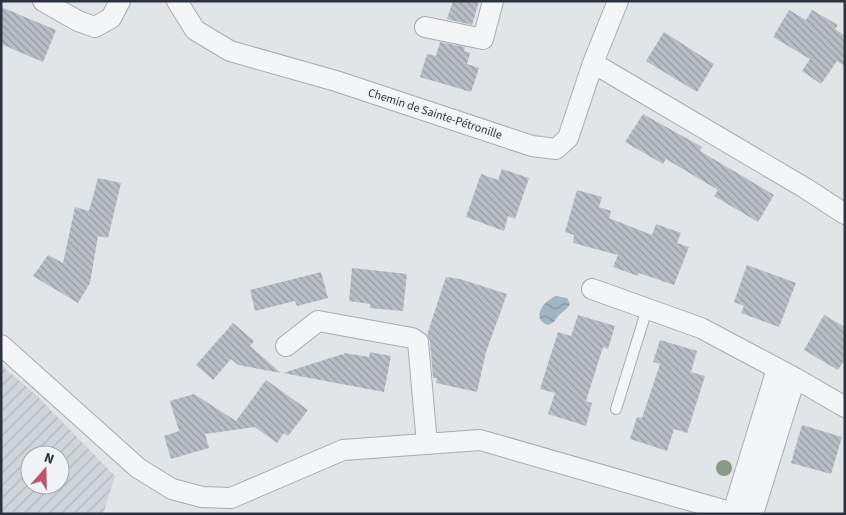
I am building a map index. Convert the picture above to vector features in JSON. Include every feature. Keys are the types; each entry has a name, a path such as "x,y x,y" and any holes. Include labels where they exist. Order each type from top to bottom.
{"street":[{"path":"43,1 95,27 111,18 120,1"},
{"name":"Chemin de Sainte-Pétronille","path":"177,1 195,30 230,51 336,82 532,146 556,149 568,138 593,63 618,1"},
{"path":"425,27 483,39 493,1"},
{"path":"593,63 805,188 845,214"},
{"path":"592,289 701,328 845,407"},
{"path":"286,346 318,321 412,338 418,342 427,444"},
{"path":"1,344 138,468 172,489 202,497 231,498 343,450 480,440 681,506 735,513 786,374"},
{"path":"753,514 786,374"}],"lane":[{"path":"616,409 647,310"}],"shaded area":[{"path":"1,365 37,396 115,476 103,514 1,514"}],"water":[{"path":"556,296 567,298 570,304 554,322 548,325 543,322 539,314 543,305"}],"building":[{"path":"453,1 479,1 472,25 447,19"},
{"path":"1,7 56,30 43,62 1,44"},
{"path":"789,10 806,20 812,10 838,25 835,29 845,36 845,66 837,61 821,84 802,71 810,59 773,37"},
{"path":"664,32 714,64 697,92 646,61"},
{"path":"440,42 465,47 464,51 470,53 467,64 479,68 471,92 420,77 427,54 436,56"},
{"path":"643,114 702,147 700,151 774,195 758,222 714,196 718,190 666,159 663,164 625,142"},
{"path":"502,169 529,178 515,219 508,216 504,231 466,217 481,174 498,180"},
{"path":"98,178 121,183 108,238 98,236 90,283 78,303 33,276 48,255 63,263 75,207 89,211"},
{"path":"577,190 602,197 599,207 611,211 609,218 652,235 656,224 681,233 677,243 689,247 674,285 639,273 638,276 613,267 618,255 573,243 574,235 565,232"},
{"path":"747,265 796,283 779,327 741,313 744,306 734,302"},
{"path":"352,268 407,274 403,311 370,308 370,304 349,301"},
{"path":"321,272 328,298 297,306 295,301 255,311 250,290"},
{"path":"446,277 460,279 507,294 486,352 477,392 436,383 437,378 433,378 430,341 427,335"},
{"path":"578,315 615,326 608,349 603,347 586,401 592,403 586,426 548,414 555,393 540,389 558,332 571,336"},
{"path":"824,315 845,327 845,359 838,370 804,350"},
{"path":"233,323 254,341 250,346 281,373 238,365 231,359 213,380 196,365"},
{"path":"660,340 697,351 691,372 705,376 687,433 674,429 667,451 630,439 637,417 642,418 660,364 653,362"},
{"path":"370,352 391,356 384,392 283,373 343,354 344,356 344,353 369,357"},
{"path":"266,380 308,410 288,436 284,433 277,443 255,427 205,434 209,448 171,459 164,436 179,431 170,401 194,394 236,421"},
{"path":"802,425 842,437 831,474 791,463"}]}
